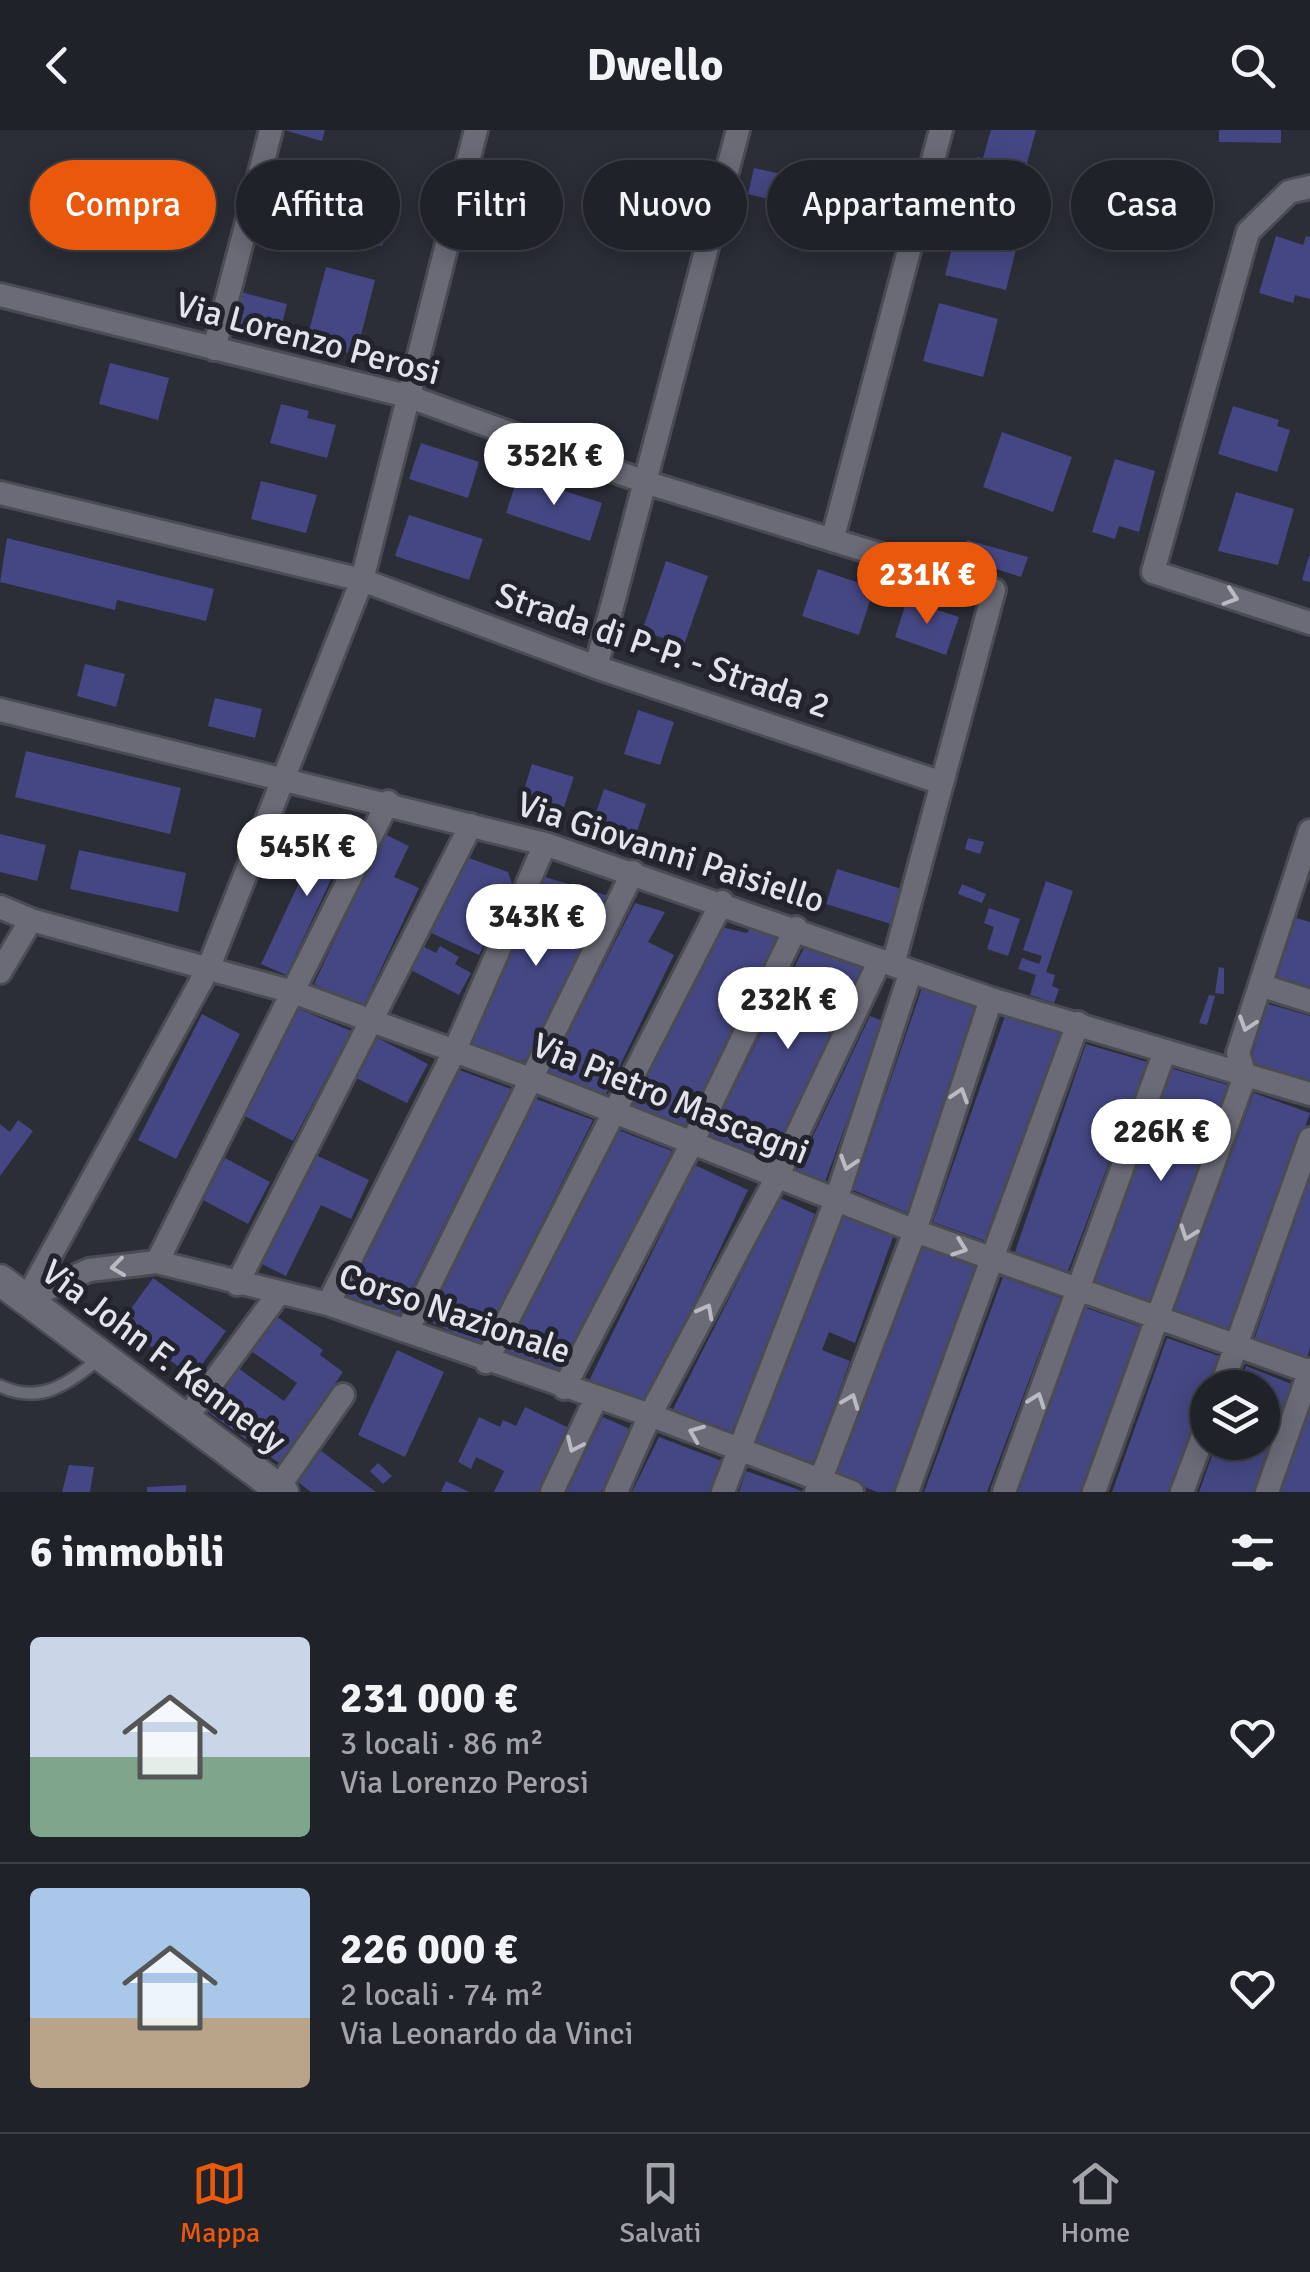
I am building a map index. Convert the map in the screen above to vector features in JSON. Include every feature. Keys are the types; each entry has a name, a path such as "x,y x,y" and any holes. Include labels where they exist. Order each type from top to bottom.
{"main road":[{"name":"Via John F. Kennedy","path":"0,1280 281,1490"}],"street":[{"path":"214,348 271,130"},
{"path":"28,1298 208,969 362,580 476,130"},
{"path":"596,667 738,130"},
{"path":"833,537 942,130"},
{"path":"1310,187 1290,192 1248,232 1153,572 1310,623"},
{"name":"Via Lorenzo Perosi","path":"0,295 407,396 648,482 994,590 942,782"},
{"name":"Strada di P-P. - Strada 2","path":"0,493 362,580 596,667 942,782"},
{"name":"Via Giovanni Paisiello","path":"0,710 388,802 545,844 722,902 991,999 1310,1094"},
{"path":"723,1492 836,1200 942,782"},
{"path":"157,1262 388,802"},
{"path":"238,1284 470,824"},
{"path":"1094,1492 1245,1076 1238,1052 1260,984 1299,906 1310,832"},
{"path":"328,1304 454,1052 545,844"},
{"path":"408,1331 633,872"},
{"path":"486,1362 722,902"},
{"name":"Via Pietro Mascagni","path":"0,907 31,920 293,992 374,1020 915,1232 1310,1371"},
{"path":"0,972 31,920"},
{"path":"564,1388 691,1146 796,928"},
{"path":"616,1492 766,1175 895,965"},
{"path":"1260,984 1310,1001"},
{"path":"818,1486 915,1232 991,999"},
{"path":"907,1492 1078,1023"},
{"path":"1004,1492 1164,1051"},
{"path":"1227,1370 1310,1140"},
{"name":"Corso Nazionale","path":"28,1298 90,1270 157,1262 328,1304 486,1362 650,1415 818,1486 852,1492"},
{"path":"185,1420 279,1293"},
{"path":"1267,1492 1310,1371"},
{"path":"281,1490 343,1395"},
{"path":"552,1492 596,1398"},
{"path":"1182,1492 1194,1460"}],"lane":[{"path":"0,1386 15,1393 56,1392 103,1356"}],"building":[{"path":"284,130 325,130 322,141"},
{"path":"991,130 1036,130 1028,160 976,160 983,158"},
{"path":"1219,130 1281,130 1281,143 1219,142"},
{"path":"754,168 767,171 767,199 748,194"},
{"path":"1276,236 1303,245 1306,236 1310,237 1310,299 1295,295 1293,303 1259,293"},
{"path":"952,250 1016,250 1006,290 945,275"},
{"path":"326,267 375,280 356,355 306,342"},
{"path":"237,291 287,304 278,340 234,329 236,322 230,320"},
{"path":"939,303 998,319 983,377 923,361"},
{"path":"110,363 169,378 158,420 99,404"},
{"path":"281,404 309,411 307,418 336,425 327,458 270,443"},
{"path":"1233,406 1279,420 1277,426 1290,430 1277,472 1218,454"},
{"path":"1002,432 1072,457 1053,512 983,487"},
{"path":"421,443 479,462 468,498 409,479"},
{"path":"1115,459 1155,471 1139,532 1119,526 1115,539 1092,532"},
{"path":"518,476 602,503 590,541 506,513"},
{"path":"261,481 317,495 306,533 251,519"},
{"path":"1236,492 1294,509 1278,565 1218,551"},
{"path":"409,515 483,539 469,580 395,556"},
{"path":"7,538 214,589 206,621 117,600 115,610 0,582"},
{"path":"967,540 1028,557 1021,577 987,566 989,559 964,551"},
{"path":"1310,556 1310,582 1302,580"},
{"path":"666,561 708,576 684,645 642,631"},
{"path":"818,569 874,588 859,635 802,616"},
{"path":"907,600 959,617 946,655 895,637"},
{"path":"85,664 125,674 116,707 77,696"},
{"path":"215,698 262,709 255,738 208,726"},
{"path":"638,710 674,722 660,765 624,754"},
{"path":"26,751 181,788 170,834 15,797"},
{"path":"532,764 574,777 559,822 518,809"},
{"path":"604,789 646,804 632,846 590,831"},
{"path":"327,823 352,835 286,975 261,964"},
{"path":"0,834 46,845 37,881 0,872"},
{"path":"384,834 409,846 394,877 419,888 363,1007 314,984"},
{"path":"968,838 984,842 980,854 965,849"},
{"path":"79,850 186,873 178,912 70,889"},
{"path":"466,857 508,872 513,886 479,955 429,932"},
{"path":"837,869 902,889 891,924 826,904"},
{"path":"545,877 609,896 523,1064 466,1042"},
{"path":"1046,881 1073,891 1046,972 1055,975 1052,986 1059,989 1054,1003 1030,995 1036,975 1018,969 1022,958 1039,964 1042,956 1023,950"},
{"path":"962,884 986,894 982,903 958,894"},
{"path":"635,903 665,912 648,942 674,955 605,1096 548,1073"},
{"path":"989,908 1020,919 1008,956 987,949 994,927 984,923"},
{"path":"1296,918 1310,922 1310,989 1277,978"},
{"path":"752,925 782,936 755,990 745,987 742,994 749,997 686,1126 629,1106 717,926 747,933"},
{"path":"807,942 867,967 769,1161 709,1137"},
{"path":"422,946 436,953 440,946 459,957 455,964 471,973 459,995 411,970"},
{"path":"1219,967 1224,968 1224,994 1215,993"},
{"path":"923,985 980,1006 910,1214 853,1190"},
{"path":"1209,995 1215,996 1207,1025 1199,1023"},
{"path":"1268,1004 1310,1016 1310,1083 1249,1065"},
{"path":"299,1009 351,1031 293,1141 245,1116"},
{"path":"202,1014 240,1034 176,1159 138,1140"},
{"path":"870,1016 883,1021 825,1182 797,1170"},
{"path":"1005,1016 1063,1034 989,1242 933,1222"},
{"path":"378,1038 428,1064 407,1103 356,1078"},
{"path":"1086,1044 1147,1062 1068,1271 1015,1252"},
{"path":"454,1068 511,1089 397,1319 342,1293"},
{"path":"1170,1068 1228,1085 1151,1301 1094,1282"},
{"path":"1254,1093 1310,1113 1232,1331 1173,1312"},
{"path":"536,1099 593,1120 481,1345 424,1319"},
{"path":"18,1120 33,1131 0,1176 0,1124 10,1132"},
{"path":"618,1130 672,1151 561,1374 505,1355"},
{"path":"316,1155 369,1180 351,1219 321,1205 286,1276 260,1263"},
{"path":"225,1158 270,1182 248,1224 203,1200"},
{"path":"695,1165 748,1190 646,1405 588,1383"},
{"path":"1310,1178 1310,1348 1306,1360 1254,1340"},
{"path":"780,1198 815,1214 732,1439 670,1415"},
{"path":"841,1216 893,1237 855,1343 829,1332 822,1350 850,1361 811,1469 754,1447"},
{"path":"920,1247 978,1266 893,1492 877,1492 836,1475"},
{"path":"1003,1277 1060,1298 987,1492 924,1492"},
{"path":"153,1278 226,1331 193,1377 120,1324"},
{"path":"1083,1307 1141,1327 1083,1492 1016,1492"},
{"path":"276,1316 323,1350 320,1355 343,1372 279,1463 207,1411 238,1368 284,1401 297,1383 251,1351"},
{"path":"1167,1338 1219,1356 1214,1370 1190,1370 1190,1440 1172,1492 1112,1492"},
{"path":"397,1350 444,1372 405,1457 358,1435"},
{"path":"1280,1379 1294,1385 1280,1424"},
{"path":"1310,1401 1310,1492 1277,1492"},
{"path":"525,1407 569,1428 539,1492 494,1492 504,1471 476,1457 471,1469 458,1462 479,1417 500,1427 503,1420 516,1426"},
{"path":"603,1417 632,1430 601,1492 566,1492"},
{"path":"659,1437 722,1461 711,1492 632,1492"},
{"path":"321,1451 376,1492 311,1492 298,1482"},
{"path":"1211,1460 1267,1460 1256,1492 1199,1492"},
{"path":"378,1463 392,1476 383,1484 370,1471"},
{"path":"69,1465 94,1467 90,1492 62,1492"},
{"path":"746,1471 802,1491 802,1492 739,1492"},
{"path":"446,1481 469,1492 441,1492"},
{"path":"186,1485 186,1492 147,1492 147,1487"}]}
